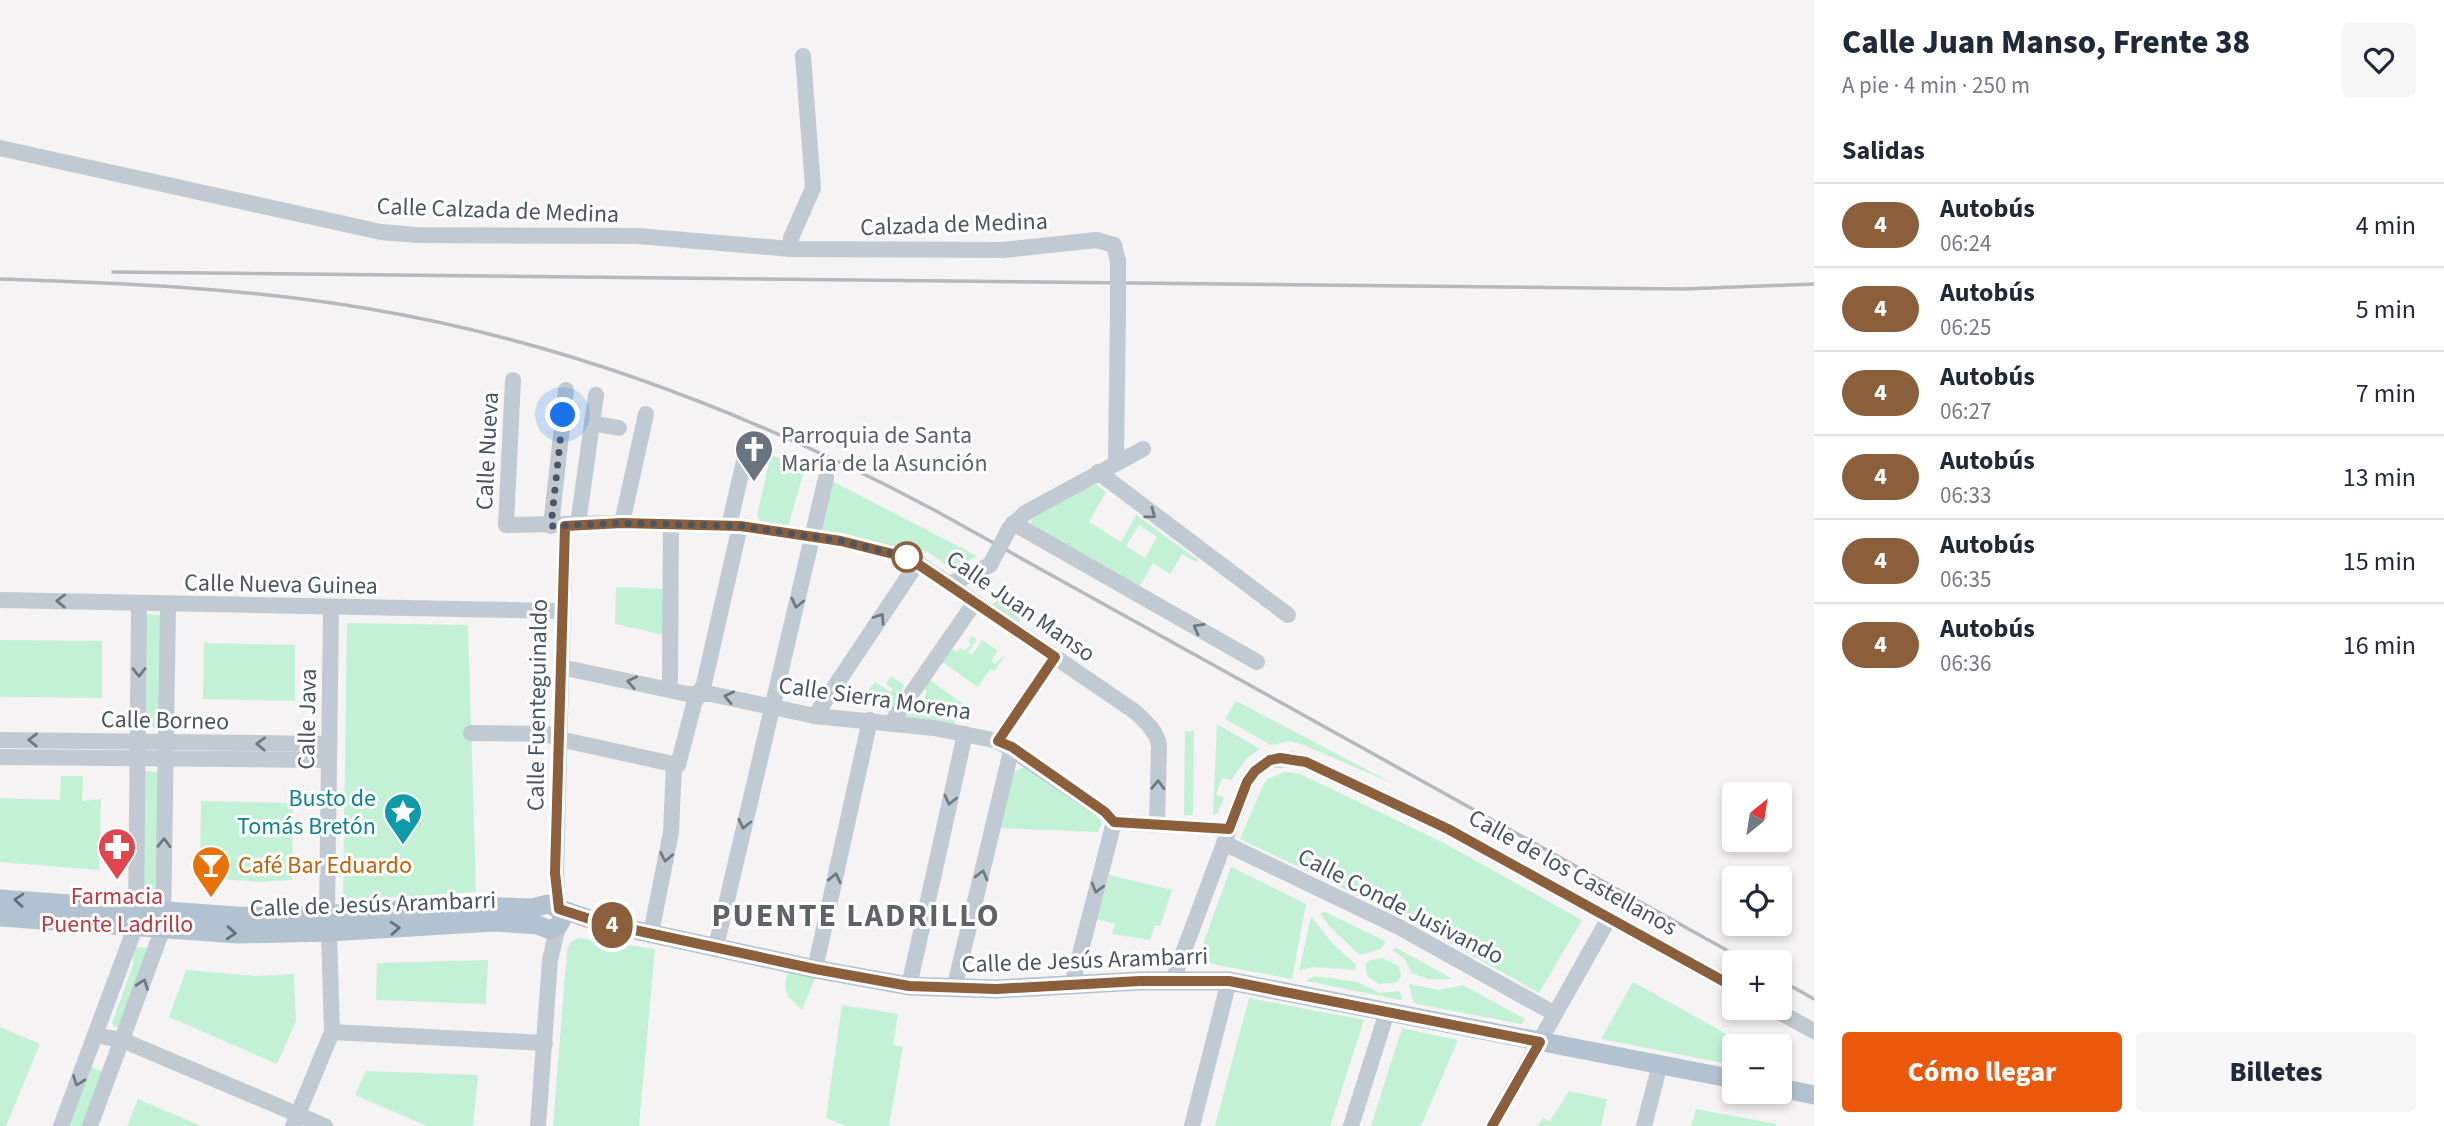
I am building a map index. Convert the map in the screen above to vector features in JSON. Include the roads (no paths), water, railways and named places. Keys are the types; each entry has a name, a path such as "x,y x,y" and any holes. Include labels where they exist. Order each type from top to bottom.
{"main road":[{"name":"Calle de Jesús Arambarri","path":"0,899 163,919 236,916 328,923 494,922 551,916 602,923 815,969 909,986 954,989 1229,981 1722,1077"},
{"name":"Calle de Jesús Arambarri","path":"0,917 136,917"},
{"path":"1792,1090 1814,1095"}],"street":[{"path":"792,249 791,238 813,188 803,56"},
{"name":"Calle Calzada de Medina","path":"0,148 381,232 417,235 638,236 792,249"},
{"name":"Calzada de Medina","path":"792,249 1003,250 1097,240 1116,253 1116,461"},
{"name":"Calle Nueva","path":"506,525 513,380"},
{"path":"564,525 566,390"},
{"path":"564,525 592,423 596,394"},
{"path":"622,523 646,414"},
{"path":"592,423 619,428"},
{"path":"651,933 671,832 676,765 704,684 735,526 747,448"},
{"path":"950,584 990,565 1011,526 1024,513 1116,461 1143,449"},
{"path":"1097,472 1288,615"},
{"path":"716,947 826,478"},
{"name":"Calle Juan Manso","path":"506,525 622,523 735,526 841,541 918,562 1134,711 1155,733 1159,745 1157,824"},
{"name":"Calle Fuenteguinaldo","path":"551,916 556,885 564,525"},
{"path":"670,680 671,526"},
{"path":"1011,526 1257,662"},
{"path":"815,716 918,562"},
{"name":"Calle Nueva Guinea","path":"0,600 562,611"},
{"path":"891,723 975,602"},
{"path":"61,1126 136,917 139,604"},
{"path":"90,1126 163,919 168,604"},
{"name":"Calle Java","path":"331,608 328,923 332,1032"},
{"path":"954,989 1006,777 1005,744 1055,657"},
{"name":"Calle Sierra Morena","path":"561,667 815,716 891,723 965,734 1005,744 1105,812 1114,822"},
{"path":"815,969 870,720"},
{"path":"471,733 547,734 676,765"},
{"path":"909,986 965,734"},
{"name":"Calle Borneo","path":"0,740 139,751 165,760 329,752"},
{"name":"Calle Borneo","path":"0,757 139,751 166,742 329,752"},
{"name":"Calle de los Castellanos","path":"1227,836 1247,782 1255,771 1270,760 1289,759 1318,768 1448,829 1722,980"},
{"path":"1006,777 1014,767 1029,760"},
{"path":"1072,985 1114,822 1157,824 1227,836 1173,981"},
{"name":"Calle Conde Jusivando","path":"1227,836 1555,1014"},
{"path":"538,1126 551,955 551,916"},
{"path":"1492,1126 1609,918"},
{"path":"1192,1126 1229,981"},
{"path":"1351,1126 1387,1012"},
{"path":"1792,1019 1814,1031"},
{"path":"296,1122 332,1032 545,1043"},
{"path":"95,1035 296,1122 325,1126"},
{"path":"1644,1126 1660,1064"}],"railway":[{"path":"113,272 1684,289 1814,284"},
{"path":"0,279 228,291 364,308 513,340 659,386 800,444 936,511 1726,950"},
{"path":"1792,987 1814,999"}],"place":[{"name":"Parroquia de Santa María de la Asunción","path":"754,483"},
{"name":"Busto de Tomás Bretón","path":"403,846"},
{"name":"Farmacia Puente Ladrillo","path":"117,881"},
{"name":"Café Bar Eduardo","path":"211,899"}],"district":[{"name":"PUENTE LADRILLO","path":"856,915"}]}
